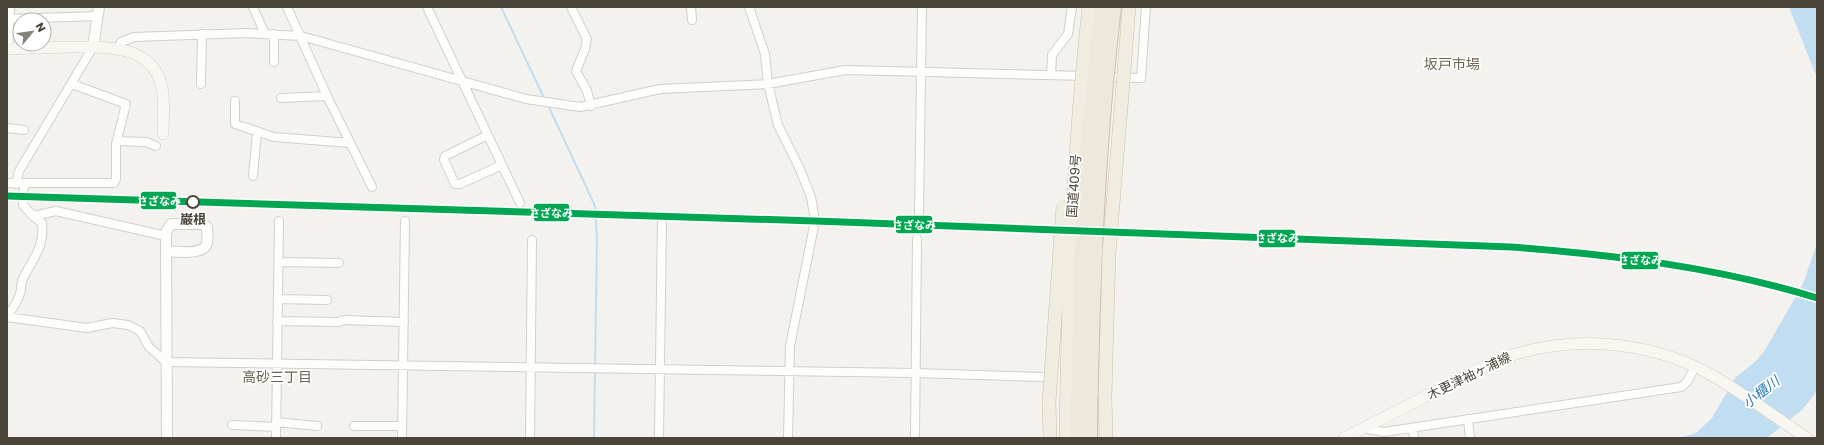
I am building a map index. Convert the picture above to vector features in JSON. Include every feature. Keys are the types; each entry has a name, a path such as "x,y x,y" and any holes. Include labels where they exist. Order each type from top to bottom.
{"highway":[{"name":"国道409号","path":"1066,438 1071,222 1089,7"},
{"path":"1077,438 1083,221 1087,153 1102,7"},
{"path":"1090,438 1095,220 1108,56 1114,7"},
{"path":"1106,438 1105,396 1109,253 1129,7"},
{"path":"1050,438 1050,402 1070,119 1084,54"}],"main road":[{"path":"7,49 93,47 118,48 136,54 153,68 163,89 163,134"},
{"name":"木更津袖ヶ浦線","path":"1344,438 1497,360 1516,353 1567,345 1605,343 1632,347 1695,367 1724,383 1807,438"}],"street":[{"path":"7,49 10,7"},
{"path":"253,7 265,34"},
{"path":"287,7 327,96 372,187"},
{"path":"427,7 520,203"},
{"path":"572,7 587,39 585,49 576,71 587,91 591,106"},
{"path":"691,7 692,20"},
{"path":"749,7 765,54 768,84 778,126 799,167 811,197 815,221 790,346 788,438"},
{"path":"919,213 922,7"},
{"path":"1051,75 1052,55 1068,34 1072,7"},
{"path":"118,48 121,42 134,37 202,34 274,34 301,36 526,99 580,107 591,106 660,89 768,84 845,70 1141,78 1146,7"},
{"path":"7,316 18,298 21,284 38,254 43,232 42,223 23,205 19,171 93,47 98,11 8,19"},
{"path":"201,84 202,34"},
{"path":"274,34 274,62"},
{"path":"7,183 114,183 116,179 116,141 126,104 72,84"},
{"path":"282,98 327,96"},
{"path":"235,101 235,124 274,137 291,140 350,143"},
{"path":"7,128 24,130"},
{"path":"253,176 257,132"},
{"path":"488,135 445,156 444,160 446,166 455,184 460,184 502,164"},
{"path":"116,141 146,142 156,146"},
{"path":"33,216 56,211 166,236"},
{"path":"659,438 662,219"},
{"path":"402,438 405,221"},
{"path":"276,438 279,222"},
{"path":"166,252 194,252 204,249 207,244 207,227 203,224 171,224 167,230 166,236 166,252 166,362 167,438"},
{"path":"915,438 917,239"},
{"path":"530,438 532,240"},
{"path":"279,262 339,263"},
{"path":"278,299 327,300"},
{"path":"7,316 87,328 112,323 128,325 140,331 149,347 166,362 915,373 1044,377"},
{"path":"277,321 339,322 344,320 404,322"},
{"path":"1363,428 1384,432 1681,387 1687,382 1695,367"},
{"path":"1468,419 1470,438"},
{"path":"232,425 276,424 317,426"},
{"path":"354,426 402,426"},
{"path":"1413,428 1414,438"}],"water":[{"path":"1789,7 1817,7 1817,78"},
{"name":"小櫃川","path":"1817,243 1817,391 1803,409 1767,438 1680,438 1696,433 1712,418 1735,378 1756,361 1765,350 1803,284"}],"waterway":[{"path":"501,7 545,100"},
{"path":"548,105 595,206 597,239 595,367"},
{"path":"594,438 595,371"}],"transit line":[{"name":"さざなみ","path":"7,196 815,221 1511,247 1627,258 1704,270 1779,287 1817,298"}],"place":[{"name":"巌根","path":"193,202"}],"district":[{"name":"坂戸市場","path":"1452,64"},
{"name":"高砂三丁目","path":"277,377"}]}
